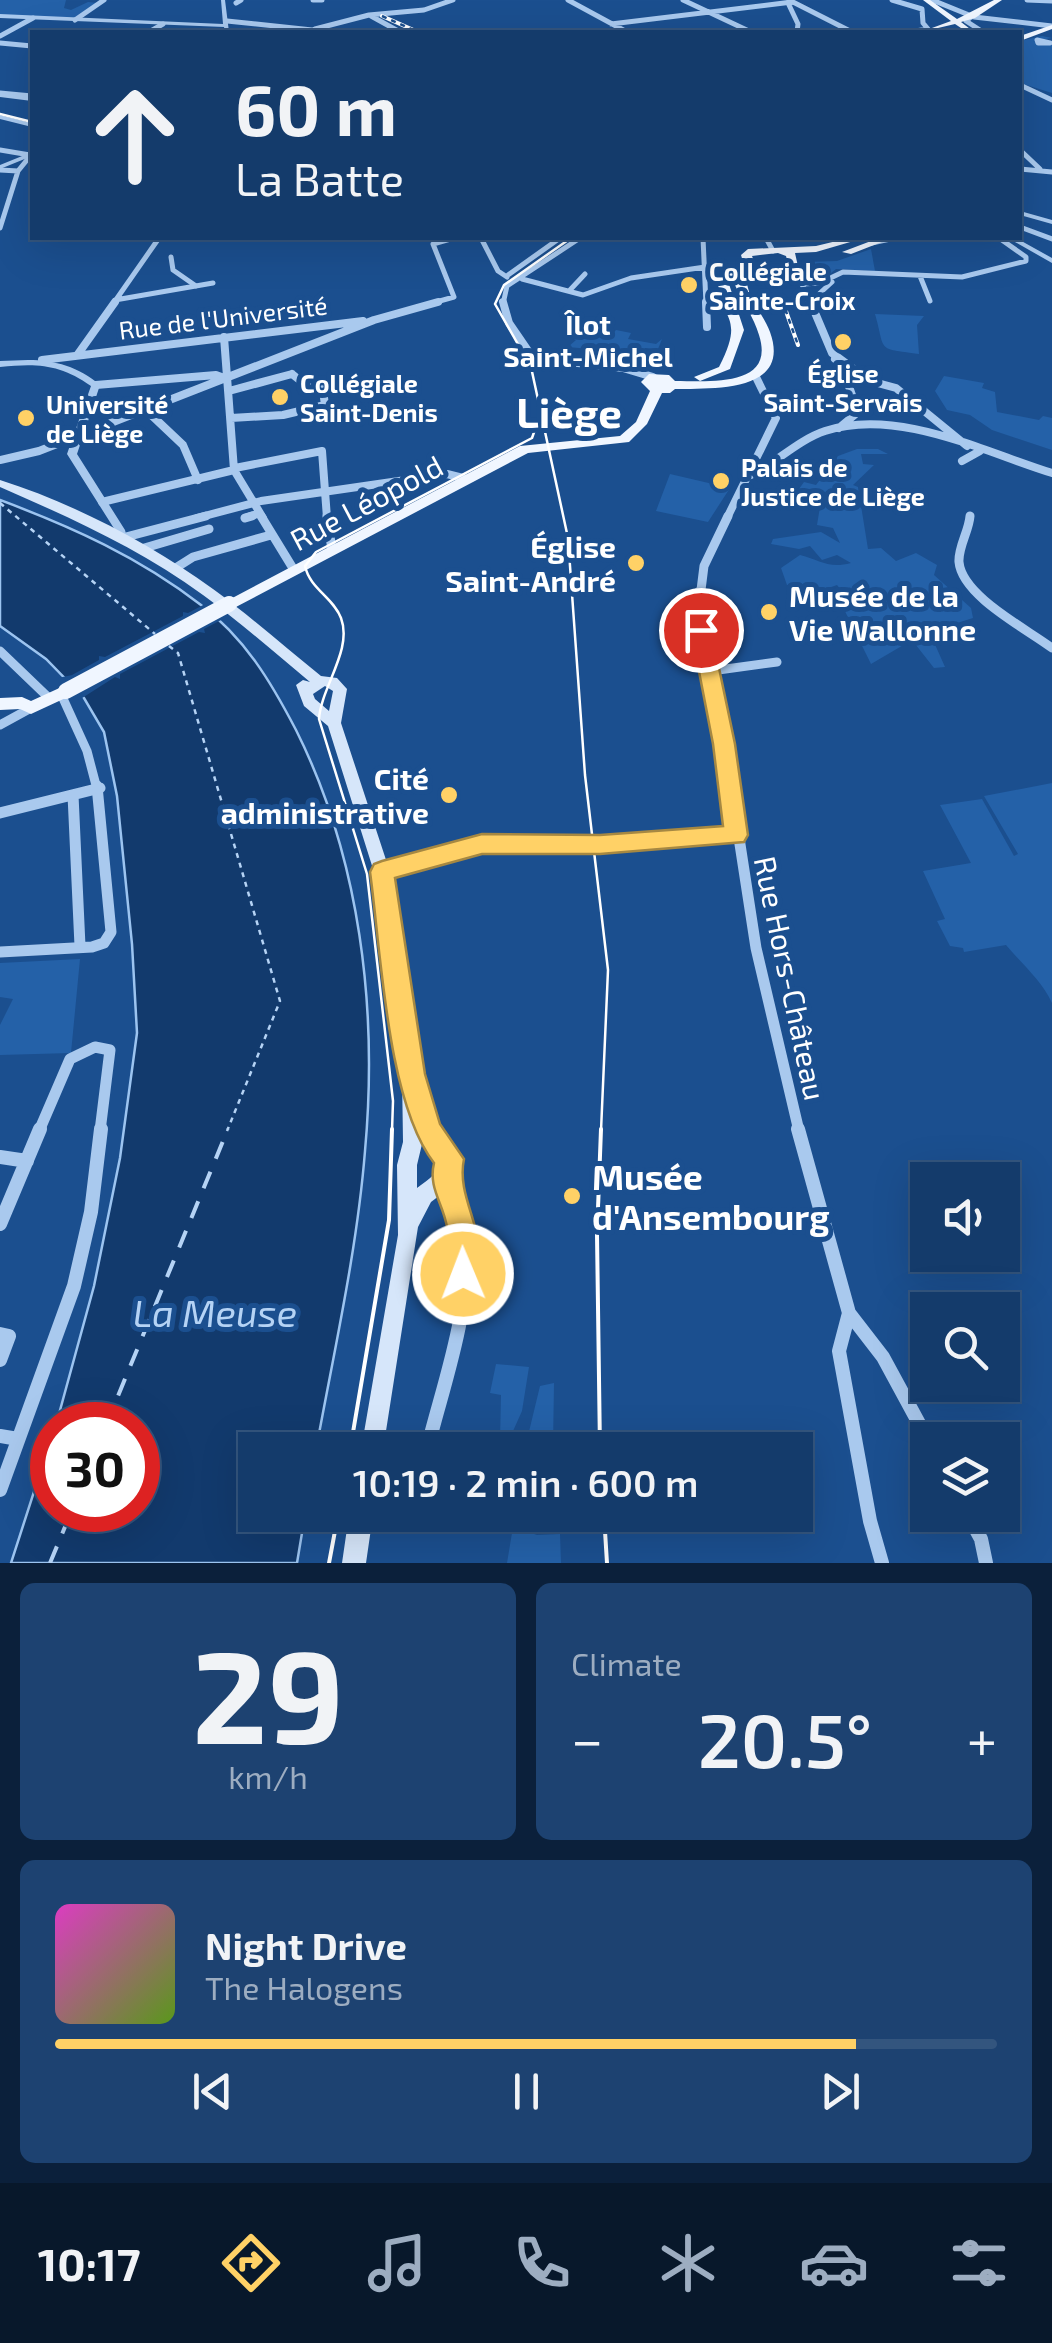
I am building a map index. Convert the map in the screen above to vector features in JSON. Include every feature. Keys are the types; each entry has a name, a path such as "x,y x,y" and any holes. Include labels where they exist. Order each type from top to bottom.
{"main road":[{"path":"926,0 933,14 926,30"},
{"path":"926,0 968,30"},
{"path":"928,30 952,17 972,16 999,0"},
{"path":"942,24 968,30"},
{"path":"1046,38 1052,26"},
{"path":"762,273 750,266 746,255 813,244 865,241"},
{"path":"663,383 756,377 769,352 765,332 740,285 743,280 794,266 800,258 834,256 865,241"},
{"path":"777,250 791,254 794,266"},
{"path":"663,383 707,376 724,368 736,346 740,324 722,280 750,266"},
{"path":"736,346 756,344 769,352"},
{"path":"724,368 727,376 738,381"},
{"name":"Rue Léopold","path":"31,708 525,449 618,442 637,429 663,383"},
{"path":"0,483 122,538 230,603 312,687 339,686 334,723"},
{"path":"312,687 309,702 334,723 382,872 411,1074 413,1152 408,1165 408,1235 375,1432"},
{"path":"316,706 338,699"},
{"path":"0,704 22,703 31,708"},
{"path":"408,1235 418,1206 439,1183 450,1159 428,1132 411,1074"},
{"path":"413,1152 424,1144 437,1145"},
{"path":"410,1178 420,1186 439,1183"},
{"path":"354,1563 359,1532"}],"street":[{"path":"75,20 104,0"},
{"path":"313,0 322,0"},
{"path":"315,29 369,14 424,10 452,0"},
{"path":"568,0 623,30"},
{"path":"683,0 746,30"},
{"path":"892,0 922,9 926,30"},
{"path":"1027,0 1052,1"},
{"path":"611,24 791,1 848,30"},
{"path":"791,1 789,6 797,30"},
{"path":"227,26 224,5 238,2"},
{"path":"369,14 397,30"},
{"path":"0,16 320,30"},
{"path":"980,30 966,21 972,16 1052,26"},
{"path":"0,40 33,18"},
{"path":"152,30 163,24"},
{"path":"0,40 30,46"},
{"path":"1022,86 1052,100"},
{"path":"0,94 30,98"},
{"path":"0,118 30,126"},
{"path":"0,152 30,156"},
{"path":"0,152 19,162"},
{"path":"1022,152 1040,169"},
{"path":"0,169 30,157"},
{"path":"0,228 19,162"},
{"path":"1022,168 1052,172"},
{"path":"0,169 18,171"},
{"path":"1022,214 1052,222"},
{"path":"1022,228 1052,239"},
{"path":"78,354 158,240"},
{"path":"0,460 39,451 374,320 454,298 433,244 437,240"},
{"path":"482,240 498,271 582,295 630,278 705,267"},
{"path":"558,240 501,295 502,308 533,358 623,368 663,383"},
{"path":"515,278 577,240"},
{"path":"703,240 707,327"},
{"path":"758,251 763,240"},
{"path":"766,240 777,250"},
{"path":"804,284 843,272 962,276 1026,260 1026,256 1002,240"},
{"path":"1015,240 1052,261"},
{"path":"171,257 173,270 196,286"},
{"path":"750,475 838,428 858,412 841,364 794,266"},
{"path":"570,290 584,274"},
{"path":"813,308 820,306 820,294 833,280 832,276"},
{"path":"920,276 930,301"},
{"path":"114,300 213,283"},
{"name":"Rue de l'Université","path":"42,360 374,320"},
{"path":"224,336 234,469 294,570"},
{"path":"832,352 866,379 896,388 967,446"},
{"path":"231,418 282,415 324,406 322,383 302,382 284,356"},
{"path":"0,364 42,360 72,370 96,385 216,375 228,379"},
{"path":"229,391 294,370"},
{"path":"750,475 776,414 756,377"},
{"path":"96,385 72,458 122,538 254,502 323,490 447,474 467,480"},
{"path":"146,410 183,445 198,480"},
{"path":"838,428 894,427 1052,473"},
{"path":"102,502 322,451 332,550"},
{"path":"962,461 980,451"},
{"name":"Rue Hors-Château","path":"750,475 716,538 704,566 700,590 692,597 711,672 756,948 806,1164 848,1310"},
{"path":"245,518 260,513"},
{"path":"970,515 970,529 959,560 961,569 988,604 1052,648"},
{"path":"141,548 208,529"},
{"path":"174,569 194,558 270,535"},
{"path":"0,650 59,694 84,736 100,788 112,932 99,946 0,952"},
{"path":"711,672 776,662"},
{"path":"0,725 31,708"},
{"path":"0,813 100,788"},
{"path":"72,794 80,946"},
{"path":"382,872 482,844 580,844 736,835"},
{"path":"0,1224 70,1060 95,1047 110,1050 91,1212 74,1286 0,1490"},
{"path":"0,1157 27,1161"},
{"path":"431,1432 460,1298 466,1250 458,1211 439,1183"},
{"path":"848,1310 883,1358 918,1422"},
{"path":"848,1310 839,1351 870,1520 882,1563"},
{"path":"0,1334 9,1336 0,1360"},
{"path":"0,1436 18,1439"},
{"path":"977,1532 986,1563"}],"shaded area":[{"path":"0,0 66,0 64,8 71,10 88,2 98,3 75,18 0,15"},
{"path":"1052,38 1033,41 1052,41 1052,93 1022,84 1022,41"},
{"path":"871,249 875,271 836,269 825,278 808,280 805,262 837,261"},
{"path":"875,314 924,316 917,325 919,354 885,346"},
{"path":"571,329 609,338 616,330 631,333 628,339 656,344 662,339 658,349 645,348 644,354 568,347 576,340 566,335"},
{"path":"944,376 984,383 982,388 995,392 997,412 1039,420 1043,416 1052,418 1052,450 992,430 970,415 947,410 935,391"},
{"path":"857,449 878,449 888,454 861,454 863,464 874,465 853,485 858,487 868,549 881,548 896,561 916,553 937,565 934,575 971,608 973,618 941,628 942,636 933,640 945,667 934,668 912,640 871,664 835,591 841,590 837,585 817,592 787,585 781,568 800,555 830,564 851,563 837,555 822,560 810,546 799,549 771,544 773,539 821,532 840,543 833,528 817,525 821,501 794,496 804,482 816,485 838,456"},
{"path":"670,474 730,488 708,522 656,511"},
{"path":"1052,783 1052,1003 1006,945 964,952 963,948 950,946 937,921 945,919 923,871 971,863 940,805 982,799 1014,856 1018,854 984,796"},
{"path":"80,959 71,1053 0,1055 0,1025 13,999 0,997 0,963"},
{"path":"496,1364 529,1367 522,1411 513,1432 500,1432 501,1395 490,1393"},
{"path":"554,1383 553,1432 529,1432 540,1386"},
{"path":"512,1532 560,1534 561,1563 507,1563"}],"water":[{"name":"La Meuse","path":"0,500 79,532 129,558 217,618 267,678 296,730 336,830 359,935 369,1043 365,1151 344,1301 319,1432 238,1432 238,1532 302,1532 297,1563 11,1563 30,1504 30,1532 160,1532 160,1402 62,1402 94,1286 120,1158 137,1033 132,944 117,796 104,732 84,698 46,659 0,626"}],"pier":[{"path":"207,603 223,619 204,629 205,633 199,632 120,674 120,679 115,677 79,700 58,678 72,675 99,660 99,656 105,657 183,616 183,612"}],"ferry route":[{"path":"0,503 155,634"},
{"path":"169,646 178,653 280,1001 227,1131"},
{"path":"115,1402 228,1129"},
{"path":"50,1563 63,1532"}],"tram line":[{"path":"0,114 30,122"},
{"path":"568,240 504,285 495,304 531,367 568,538 585,775 608,970 601,1131"},
{"path":"392,1131 393,1101 367,874 319,719 340,656 344,630 337,611 305,566 316,552 532,438 539,418"},
{"path":"353,1432 389,1220 392,1129"},
{"path":"600,1432 597,1235 601,1129"},
{"path":"329,1563 335,1532"},
{"path":"605,1532 607,1563"}],"railway":[{"path":"382,16 414,30"},
{"path":"782,300 798,345"}],"place":[{"name":"Collégiale Sainte-Croix","path":"689,285"},
{"name":"Église Saint-Servais","path":"843,342"},
{"name":"Collégiale Saint-Denis","path":"280,397"},
{"name":"Université de Liège","path":"26,418"},
{"name":"Palais de Justice de Liège","path":"721,481"},
{"name":"Église Saint-André","path":"636,563"},
{"name":"Musée de la Vie Wallonne","path":"769,612"},
{"name":"Cité administrative","path":"449,795"},
{"name":"Musée d'Ansembourg","path":"572,1196"}],"district":[{"name":"Îlot Saint-Michel","path":"588,340"},
{"name":"Liège","path":"569,411"}],"route":[{"path":"463,1274 463,1228 445,1179 450,1159 428,1132 411,1074 382,872 482,844 600,844 736,835 724,744 701,630"}]}
